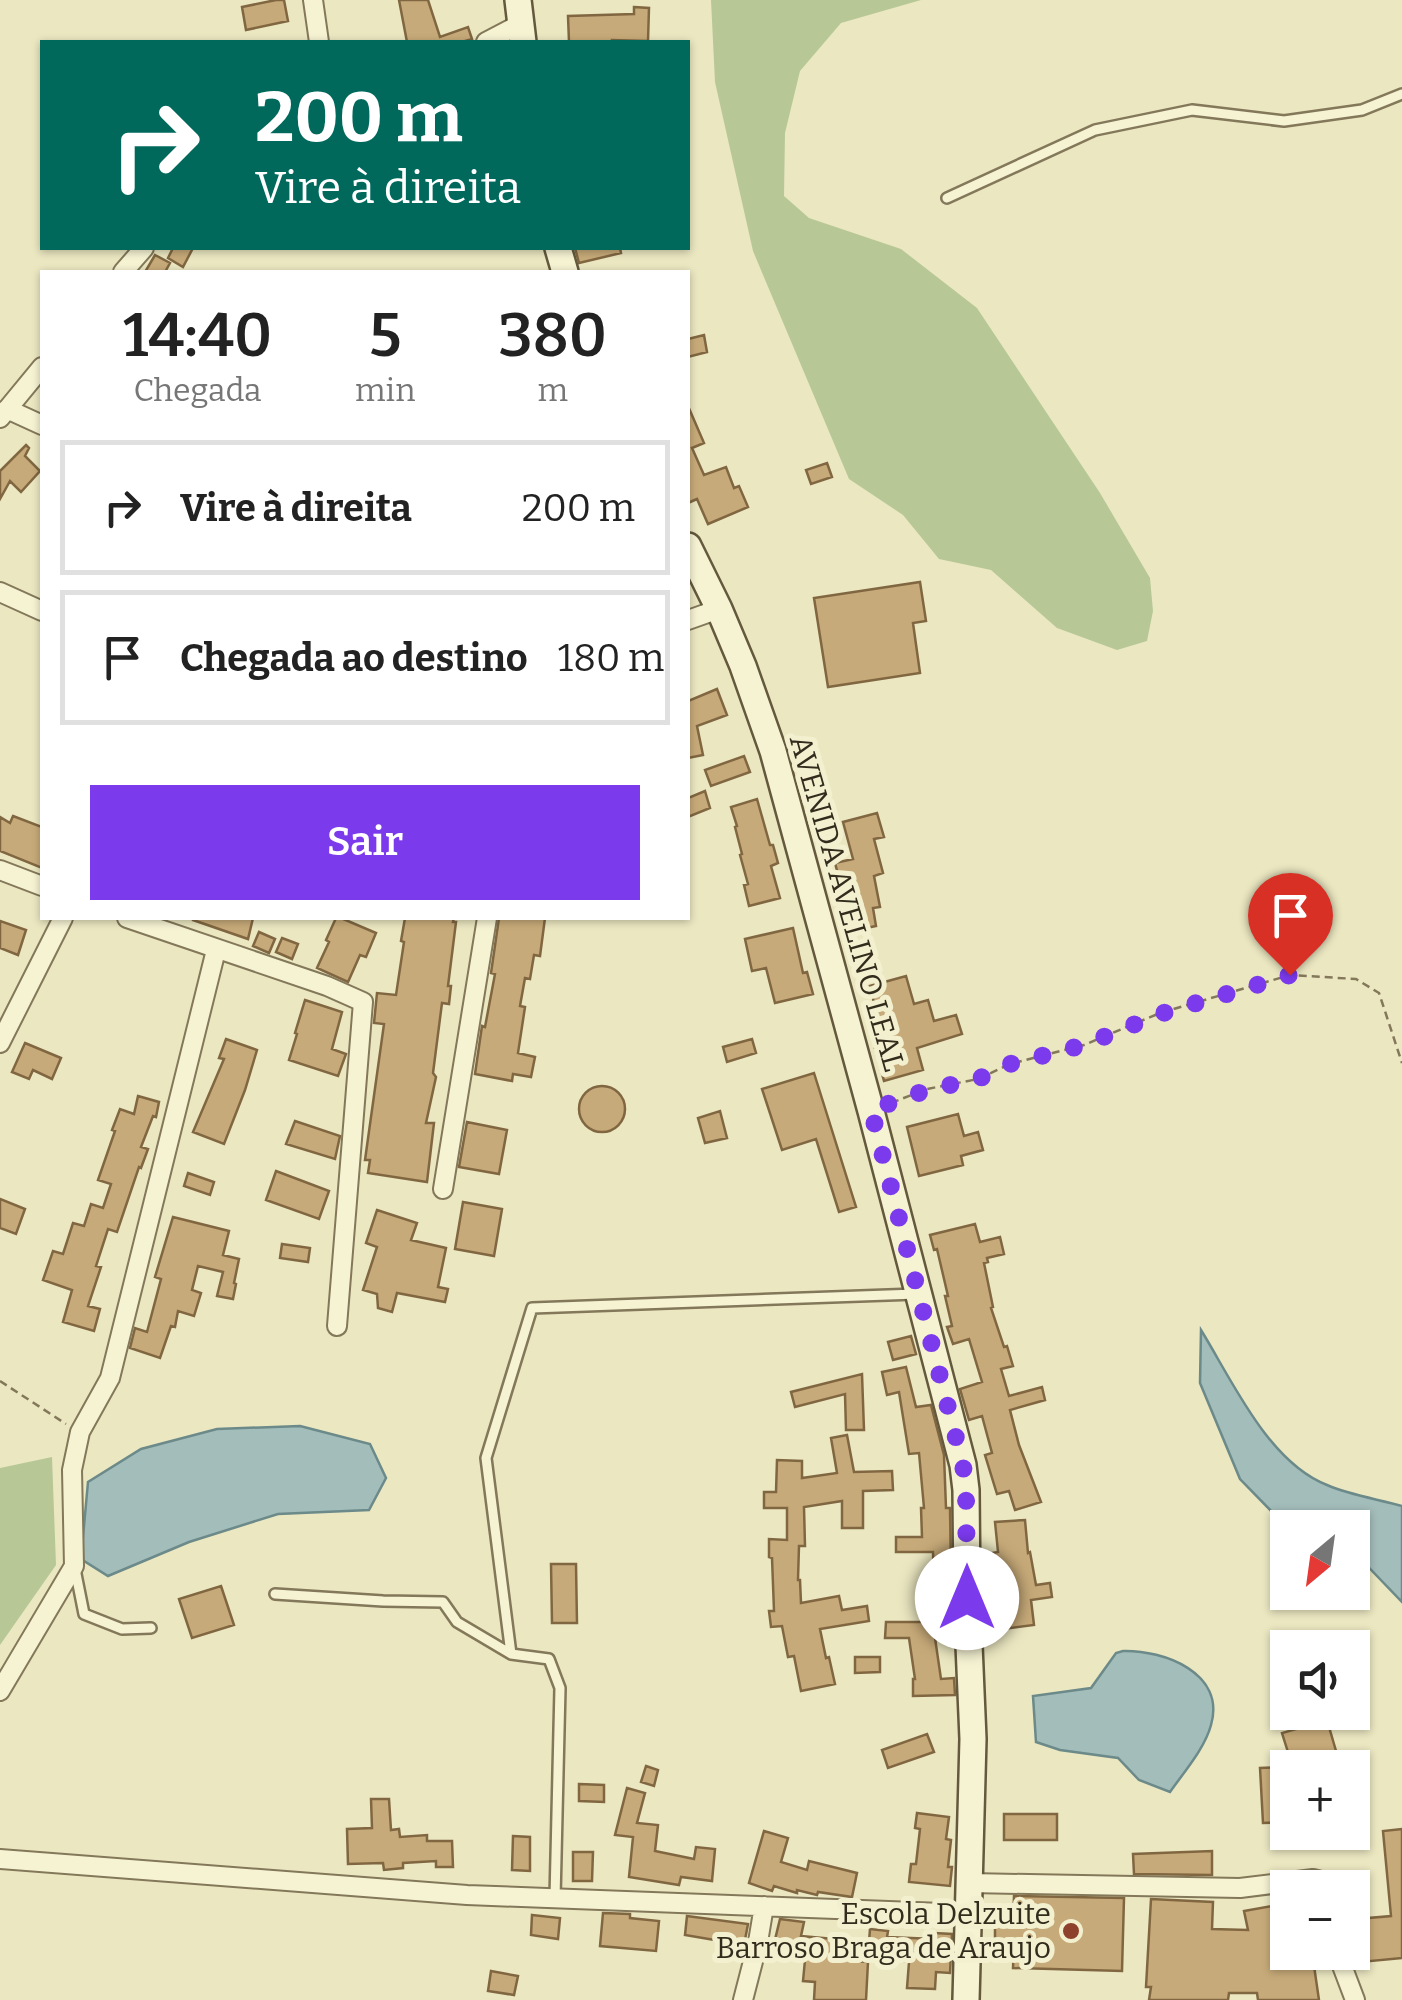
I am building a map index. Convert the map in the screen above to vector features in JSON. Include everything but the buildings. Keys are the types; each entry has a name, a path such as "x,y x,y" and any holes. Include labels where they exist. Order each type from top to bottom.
{"main road":[{"name":"AVENIDA AVELINO LEAL","path":"690,550 743,666 773,751 871,1110 953,1424 966,1490 973,1739 966,2000"}],"street":[{"path":"313,0 319,40"},
{"path":"490,40 521,22"},
{"path":"124,270 142,250"},
{"path":"40,369 4,413 40,423"},
{"path":"0,592 40,610"},
{"path":"690,619 719,609"},
{"path":"0,870 40,885"},
{"path":"0,1043 62,920"},
{"path":"133,920 327,986 363,1002 336,1326"},
{"path":"444,1189 487,920"},
{"path":"0,1691 74,1566 72,1470 80,1432 110,1378 216,950"},
{"path":"0,1859 467,1895 969,1914"},
{"path":"970,1883 1240,1888 1270,1884"},
{"path":"743,2000 764,1906"},
{"path":"1343,1970 1354,2000"}],"lane":[{"path":"947,198 1096,130 1192,110 1284,121 1362,110 1402,94"},
{"path":"511,1654 486,1458 532,1308 918,1294"},
{"path":"74,1566 84,1614 122,1629 151,1628"},
{"path":"275,1594 443,1602 457,1622 511,1654 548,1659 560,1688 555,1898"}],"path":[{"path":"871,1110 927,1090 978,1079 1010,1064 1084,1045 1160,1014 1290,975 1356,979 1379,993 1402,1064"},
{"path":"0,1381 80,1432"}],"green space":[{"path":"711,0 921,0 841,23 800,71 785,133 784,196 809,218 901,249 977,308 1100,493 1150,578 1153,611 1147,641 1117,650 1057,628 991,570 939,559 903,515 849,479 753,251 715,82"},
{"path":"52,1457 56,1565 0,1645 0,1468"}],"water":[{"path":"1201,1330 1254,1418 1287,1458 1327,1485 1402,1506 1402,1602 1370,1569 1370,1510 1270,1510 1240,1479 1200,1383"},
{"path":"300,1426 370,1444 386,1478 369,1510 278,1514 189,1542 108,1576 81,1559 88,1482 141,1449 217,1429"},
{"path":"1116,1653 1173,1660 1201,1678 1209,1691 1213,1707 1208,1734 1170,1792 1139,1780 1118,1758 1060,1750 1036,1742 1033,1696 1091,1688"}],"place":[{"name":"Escola Delzuite Barroso Braga de Araujo","path":"1071,1931"}],"route":[{"path":"967,1598 963,1465 871,1110 927,1090 978,1079 1010,1064 1084,1045 1160,1014 1290,975"}]}
